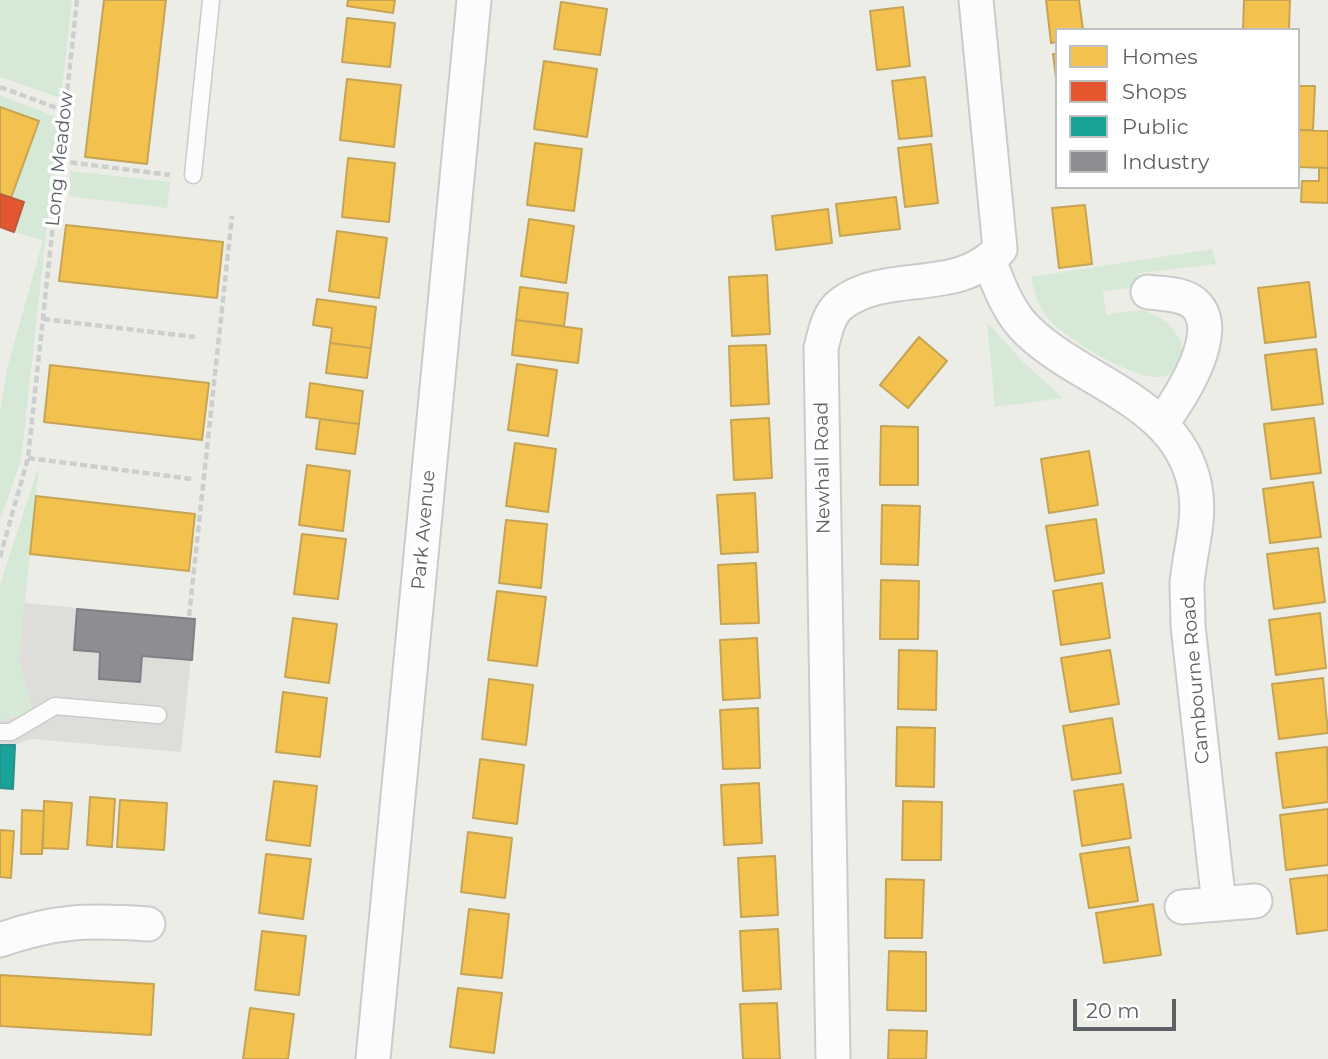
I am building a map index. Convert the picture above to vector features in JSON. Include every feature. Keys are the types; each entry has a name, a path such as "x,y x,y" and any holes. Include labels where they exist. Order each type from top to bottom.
{"street":[{"name":"Park Avenue","path":"373,1059 474,0"},
{"path":"975,0 1000,249 989,261"},
{"name":"Cambourne Road","path":"989,261 1006,300 1026,329 1057,355 1132,399 1162,423 1184,453 1195,485 1198,511 1187,582 1188,625 1219,904"},
{"name":"Newhall Road","path":"833,1059 821,348 827,325 839,305 869,290 964,274 989,261"},
{"path":"1148,292 1178,295 1195,305 1204,322 1200,353 1192,373 1184,392 1162,423"},
{"path":"1182,907 1255,901"},
{"path":"0,940 62,922 88,919 148,924"}],"lane":[{"path":"193,175 211,0"},
{"path":"6,732 55,706 158,715"}],"path":[{"name":"Long Meadow","path":"0,557 28,458 77,0"},
{"path":"0,87 65,111"},
{"path":"60,161 171,175"},
{"path":"189,616 232,216"},
{"path":"43,319 195,337"},
{"path":"28,458 192,479"}],"shaded area":[{"path":"24,603 195,619 181,752 32,739 15,745 0,745 0,721 33,712 19,659"}],"green space":[{"path":"0,0 72,0 61,98 0,77"},
{"path":"0,95 59,118 21,460 0,520 0,413 7,369 43,240 14,232 24,202 11,198 39,122 0,107"},
{"path":"70,171 170,182 167,208 69,196"},
{"path":"1212,249 1216,264 1139,273 1139,287 1103,291 1106,315 1144,311 1163,320 1178,337 1183,356 1179,366 1170,374 1158,377 1143,375 1106,359 1056,326 1044,312 1031,277"},
{"path":"987,322 1022,361 1063,398 995,407"},
{"path":"39,465 19,659 33,712 0,721 0,585"}],"building: Homes":[{"path":"104,0 166,0 147,164 85,157"},
{"path":"348,0 395,0 393,13 347,6"},
{"path":"1046,0 1079,0 1083,28 1055,28 1055,42 1051,43"},
{"path":"1244,0 1290,0 1289,28 1243,28"},
{"path":"561,2 607,9 600,55 554,49"},
{"path":"903,7 910,66 877,70 870,11"},
{"path":"347,18 395,23 390,67 342,62"},
{"path":"544,61 597,69 587,137 534,129"},
{"path":"925,77 932,136 899,139 892,81"},
{"path":"347,79 401,85 394,147 340,140"},
{"path":"1300,86 1315,86 1313,130 1300,130"},
{"path":"0,107 39,121 11,198 0,194"},
{"path":"1300,130 1328,131 1328,168 1300,167"},
{"path":"535,143 582,149 574,211 527,205"},
{"path":"931,144 938,203 905,207 898,148"},
{"path":"348,158 395,163 389,222 342,217"},
{"path":"1319,168 1328,168 1328,203 1301,202 1302,181 1319,181"},
{"path":"896,197 900,229 840,236 836,204"},
{"path":"1085,205 1092,264 1059,268 1052,208"},
{"path":"828,209 832,243 776,250 772,216"},
{"path":"529,219 574,226 566,283 521,276"},
{"path":"66,225 223,242 217,298 59,281"},
{"path":"337,231 387,238 379,298 329,291"},
{"path":"767,275 770,334 732,336 729,277"},
{"path":"1309,282 1316,337 1265,343 1258,288"},
{"path":"520,287 568,293 564,326 516,320"},
{"path":"317,299 376,307 371,348 330,343 332,328 313,325"},
{"path":"516,320 582,329 578,363 512,355"},
{"path":"919,337 947,361 908,408 880,385"},
{"path":"330,343 371,348 367,378 326,373"},
{"path":"766,345 769,404 731,406 729,346"},
{"path":"1316,349 1323,404 1272,410 1265,355"},
{"path":"517,364 557,370 548,436 508,430"},
{"path":"50,365 209,383 202,440 44,422"},
{"path":"310,383 363,391 359,424 306,417"},
{"path":"769,418 772,478 734,480 731,420"},
{"path":"1314,418 1321,473 1271,479 1264,424"},
{"path":"320,419 359,424 355,454 316,449"},
{"path":"881,426 918,427 918,485 880,485"},
{"path":"515,443 556,449 548,512 506,506"},
{"path":"1089,451 1098,505 1049,513 1041,459"},
{"path":"307,465 350,471 343,531 299,525"},
{"path":"1313,482 1321,537 1270,543 1263,489"},
{"path":"755,493 758,552 721,554 717,495"},
{"path":"36,496 195,514 189,571 30,554"},
{"path":"882,505 920,506 918,565 881,564"},
{"path":"1096,519 1104,573 1055,581 1046,526"},
{"path":"506,520 547,524 541,588 499,583"},
{"path":"302,534 346,539 338,599 294,594"},
{"path":"1318,548 1325,602 1274,609 1267,554"},
{"path":"756,563 759,623 721,624 718,565"},
{"path":"881,580 919,581 918,639 880,639"},
{"path":"1102,583 1110,638 1061,645 1053,591"},
{"path":"497,591 546,597 537,666 488,660"},
{"path":"1320,613 1326,668 1276,675 1269,620"},
{"path":"293,618 337,624 329,683 285,677"},
{"path":"757,638 760,698 723,700 720,640"},
{"path":"899,650 937,651 936,710 898,709"},
{"path":"1110,650 1119,704 1070,712 1061,658"},
{"path":"1323,678 1328,733 1279,739 1272,684"},
{"path":"489,679 533,685 526,745 482,739"},
{"path":"283,692 327,698 320,757 276,752"},
{"path":"758,708 760,768 723,769 720,710"},
{"path":"1112,718 1121,773 1072,780 1063,726"},
{"path":"897,727 935,728 934,787 896,786"},
{"path":"1327,747 1328,802 1283,808 1276,753"},
{"path":"480,759 524,765 517,824 473,818"},
{"path":"274,781 317,786 310,846 266,840"},
{"path":"759,783 762,843 724,845 721,785"},
{"path":"1123,784 1131,838 1082,846 1074,791"},
{"path":"90,797 115,799 112,847 87,845"},
{"path":"120,800 167,803 164,850 117,847"},
{"path":"44,801 72,803 68,849 43,848"},
{"path":"903,801 942,802 941,860 902,860"},
{"path":"1328,809 1328,865 1286,870 1280,815"},
{"path":"22,810 44,811 42,854 21,854"},
{"path":"0,830 14,831 11,878 0,877"},
{"path":"468,832 512,838 505,898 461,892"},
{"path":"1129,847 1138,901 1089,908 1080,854"},
{"path":"266,854 311,859 303,919 259,913"},
{"path":"775,856 778,915 741,917 738,858"},
{"path":"1328,875 1328,930 1297,934 1290,879"},
{"path":"886,879 924,880 922,938 885,938"},
{"path":"1153,904 1161,955 1104,963 1096,913"},
{"path":"469,909 509,914 502,978 461,974"},
{"path":"778,929 781,989 743,991 740,931"},
{"path":"262,931 306,936 299,995 255,990"},
{"path":"889,951 926,952 926,1011 887,1010"},
{"path":"0,975 154,984 151,1035 0,1026"},
{"path":"458,988 502,993 494,1053 450,1047"},
{"path":"777,1003 780,1059 743,1059 740,1004"},
{"path":"250,1008 294,1014 288,1059 243,1059"},
{"path":"889,1030 927,1031 926,1059 888,1059"}],"building: Shops":[{"path":"0,194 24,202 14,232 0,227"}],"building: Public":[{"path":"0,745 15,745 13,789 0,788"}],"building: Industry":[{"path":"77,609 195,619 192,660 142,656 140,682 99,679 100,652 74,650"}]}
